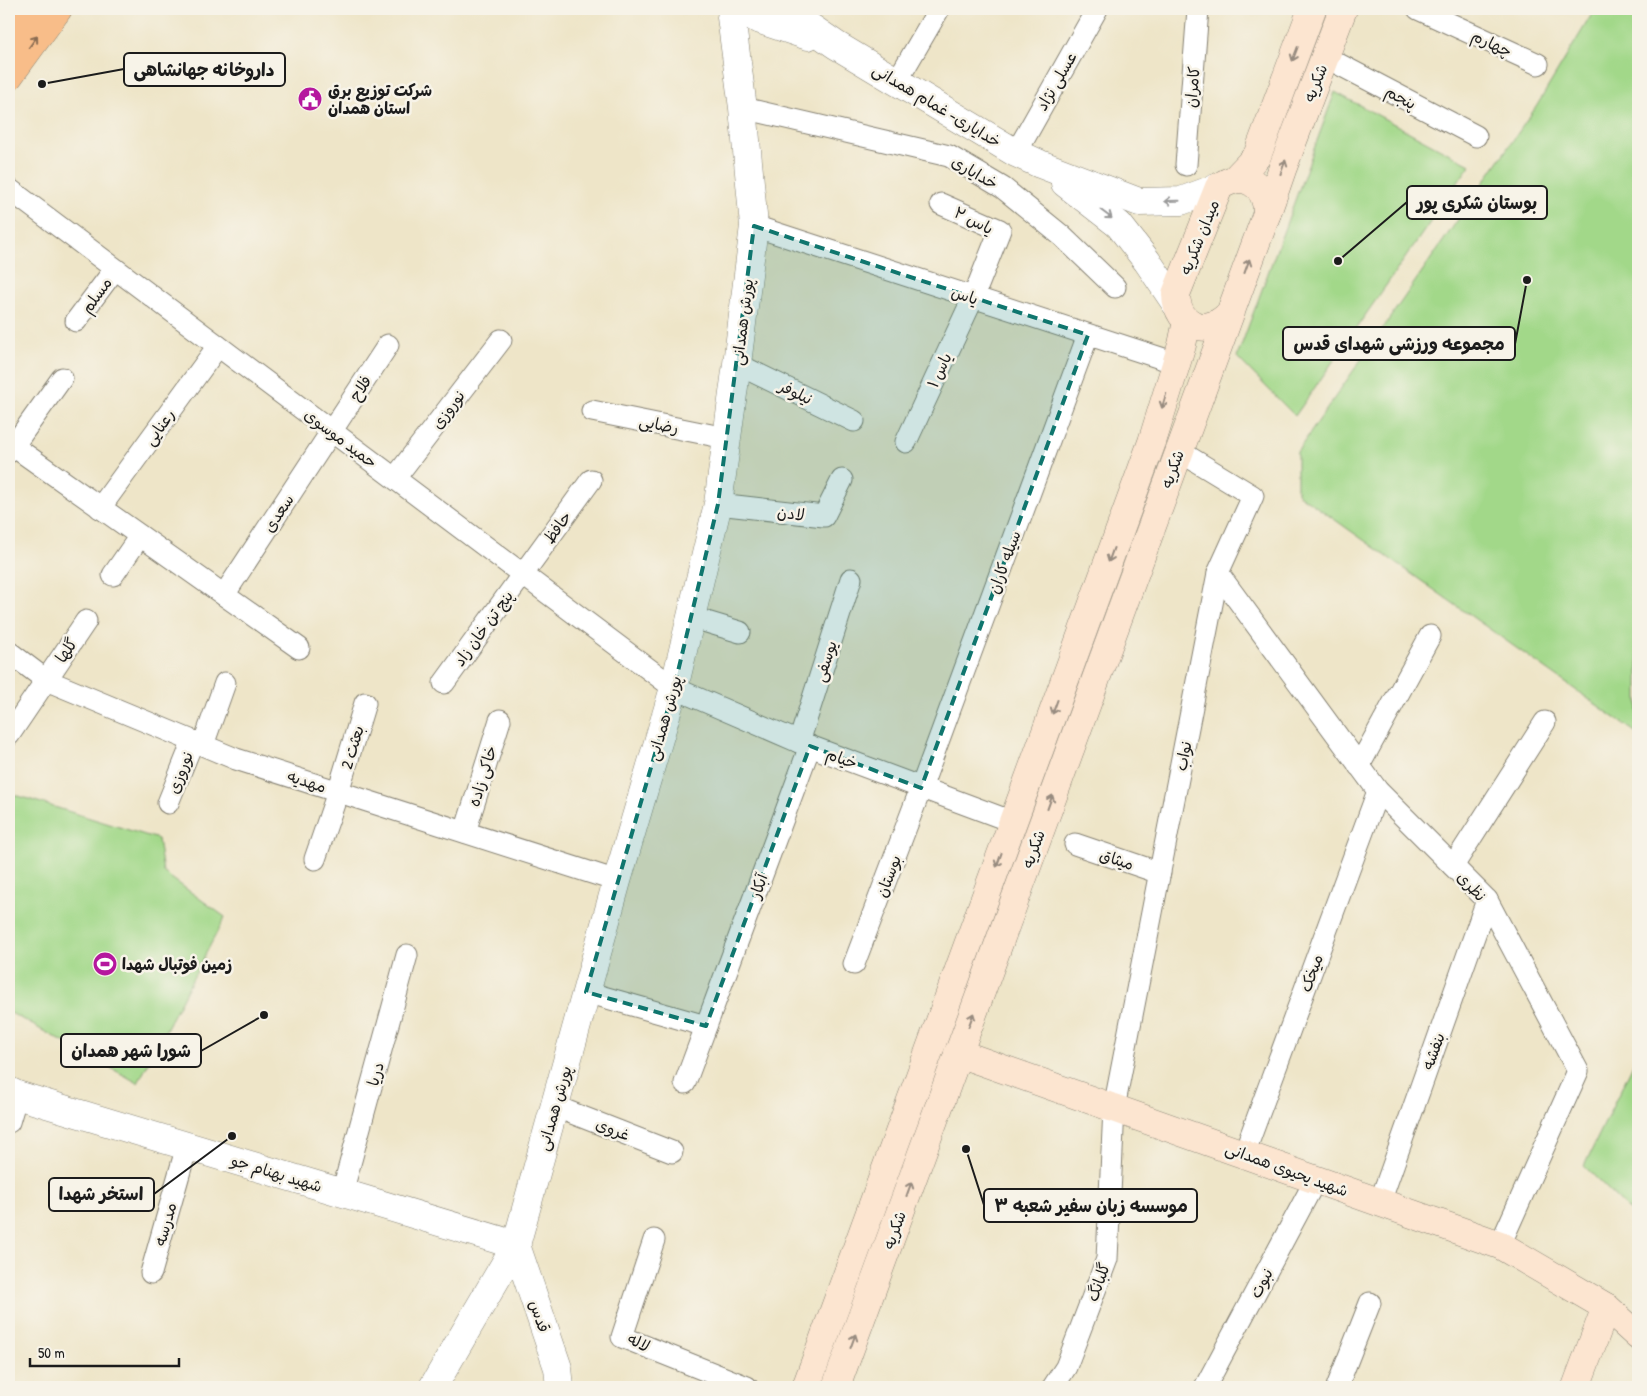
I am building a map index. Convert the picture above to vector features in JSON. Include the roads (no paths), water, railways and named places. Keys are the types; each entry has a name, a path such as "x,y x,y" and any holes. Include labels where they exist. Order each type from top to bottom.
{"main road":[{"path":"9,33 26,9"},
{"path":"9,76 58,9"},
{"name":"شکریه","path":"1227,183 1256,156 1312,9"},
{"name":"شکریه","path":"1267,213 1343,9"},
{"path":"1182,312 1196,326 1216,325 1224,320 1230,312 1267,213 1265,195 1252,182 1244,180 1227,183"},
{"name":"میدان شکریه","path":"1182,312 1176,294 1227,183"},
{"name":"شکریه","path":"806,1387 1152,442 1182,345 1182,312"},
{"name":"شکریه","path":"836,1387 1230,312"},
{"name":"شهید یحیوی همدانی","path":"958,1053 1500,1245 1606,1306 1638,1336"},
{"path":"1576,1387 1606,1306"}],"street":[{"path":"784,9 836,45"},
{"path":"897,81 939,9"},
{"name":"عسلی نژاد","path":"1028,158 1097,9"},
{"name":"کامران","path":"1186,165 1198,9"},
{"name":"چهارم","path":"1418,9 1538,64"},
{"path":"738,12 836,45"},
{"name":"پورش همدانی","path":"433,1387 516,1245 586,992 674,688 718,504 754,226 743,108 738,12"},
{"name":"خدایاری- غمام همدانی","path":"836,45 1028,158"},
{"name":"پنجم","path":"1325,57 1476,136"},
{"name":"خدایاری","path":"743,108 949,156 1004,188 1062,236 1115,287"},
{"path":"1028,158 1139,202 1181,201 1227,183"},
{"path":"1028,158 1119,225 1148,260 1182,312"},
{"name":"حمید موسوی","path":"9,189 674,688"},
{"name":"یاس ۲","path":"941,204 1000,230 973,298"},
{"name":"یاس","path":"754,226 1176,363"},
{"name":"مسلم","path":"76,320 115,269"},
{"name":"یاس ۱","path":"906,442 973,298"},
{"name":"سیله کاران","path":"922,788 1088,335"},
{"name":"نوروزی","path":"395,478 501,340"},
{"name":"فلاح","path":"332,431 388,344"},
{"name":"رعنایی","path":"100,508 218,346"},
{"name":"نیلوفر","path":"737,364 854,420"},
{"path":"62,378 10,447 299,648"},
{"name":"رضایی","path":"592,411 726,438"},
{"name":"سعدی","path":"224,595 332,431"},
{"name":"نواب","path":"1114,1108 1218,573 1254,496 1179,451"},
{"name":"حافظ","path":"523,574 591,480"},
{"name":"لادن","path":"718,504 824,516 842,480"},
{"path":"113,575 140,536"},
{"name":"نظری","path":"1218,573 1378,791 1487,900 1578,1070 1500,1245"},
{"name":"پنج تن خان زاد","path":"444,683 523,574"},
{"name":"یوسفی","path":"804,744 851,579"},
{"path":"690,616 740,632"},
{"name":"گلها","path":"9,735 86,621"},
{"path":"1360,766 1430,636"},
{"name":"مهدیه","path":"9,652 46,680 236,759 618,881"},
{"name":"نوروزی","path":"168,803 225,683"},
{"name":"خیام","path":"674,688 804,744 1013,822"},
{"name":"بعثت 2","path":"315,859 365,703"},
{"name":"خاکی زاده","path":"465,832 500,720"},
{"path":"1453,866 1545,722"},
{"name":"آبکار","path":"685,1083 804,744"},
{"name":"بوستان","path":"854,964 922,788"},
{"name":"میخک","path":"1244,1154 1378,791"},
{"name":"میثاق","path":"1074,844 1160,873"},
{"name":"بنفشه","path":"1380,1202 1487,900"},
{"name":"دریا","path":"342,1193 407,954"},
{"path":"586,992 706,1026"},
{"path":"9,1122 13,1093"},
{"name":"شهید بهنام جو","path":"13,1093 516,1245"},
{"name":"غروی","path":"554,1106 672,1152"},
{"name":"گلبانگ","path":"1053,1387 1066,1367 1107,1259 1114,1108"},
{"name":"مدرسه","path":"150,1273 187,1146"},
{"name":"نبوت","path":"1210,1386 1316,1180"},
{"name":"لاله","path":"654,1240 622,1337 747,1387"},
{"name":"قدس","path":"516,1245 558,1368 560,1387"},
{"path":"1337,1387 1370,1303"}],"place":[{"name":"داروخانه جهانشاهی","path":"42,84"},
{"name":"شرکت توزیع برق استان همدان","path":"310,99"},
{"name":"بوستان شکری پور","path":"1338,261"},
{"name":"مجموعه ورزشی شهدای قدس","path":"1527,280"},
{"name":"زمین فوتبال شهدا","path":"105,964"},
{"name":"شورا شهر همدان","path":"264,1015"},
{"name":"استخر شهدا","path":"232,1136"},
{"name":"موسسه زبان سفیر شعبه ۳","path":"966,1149"}]}
